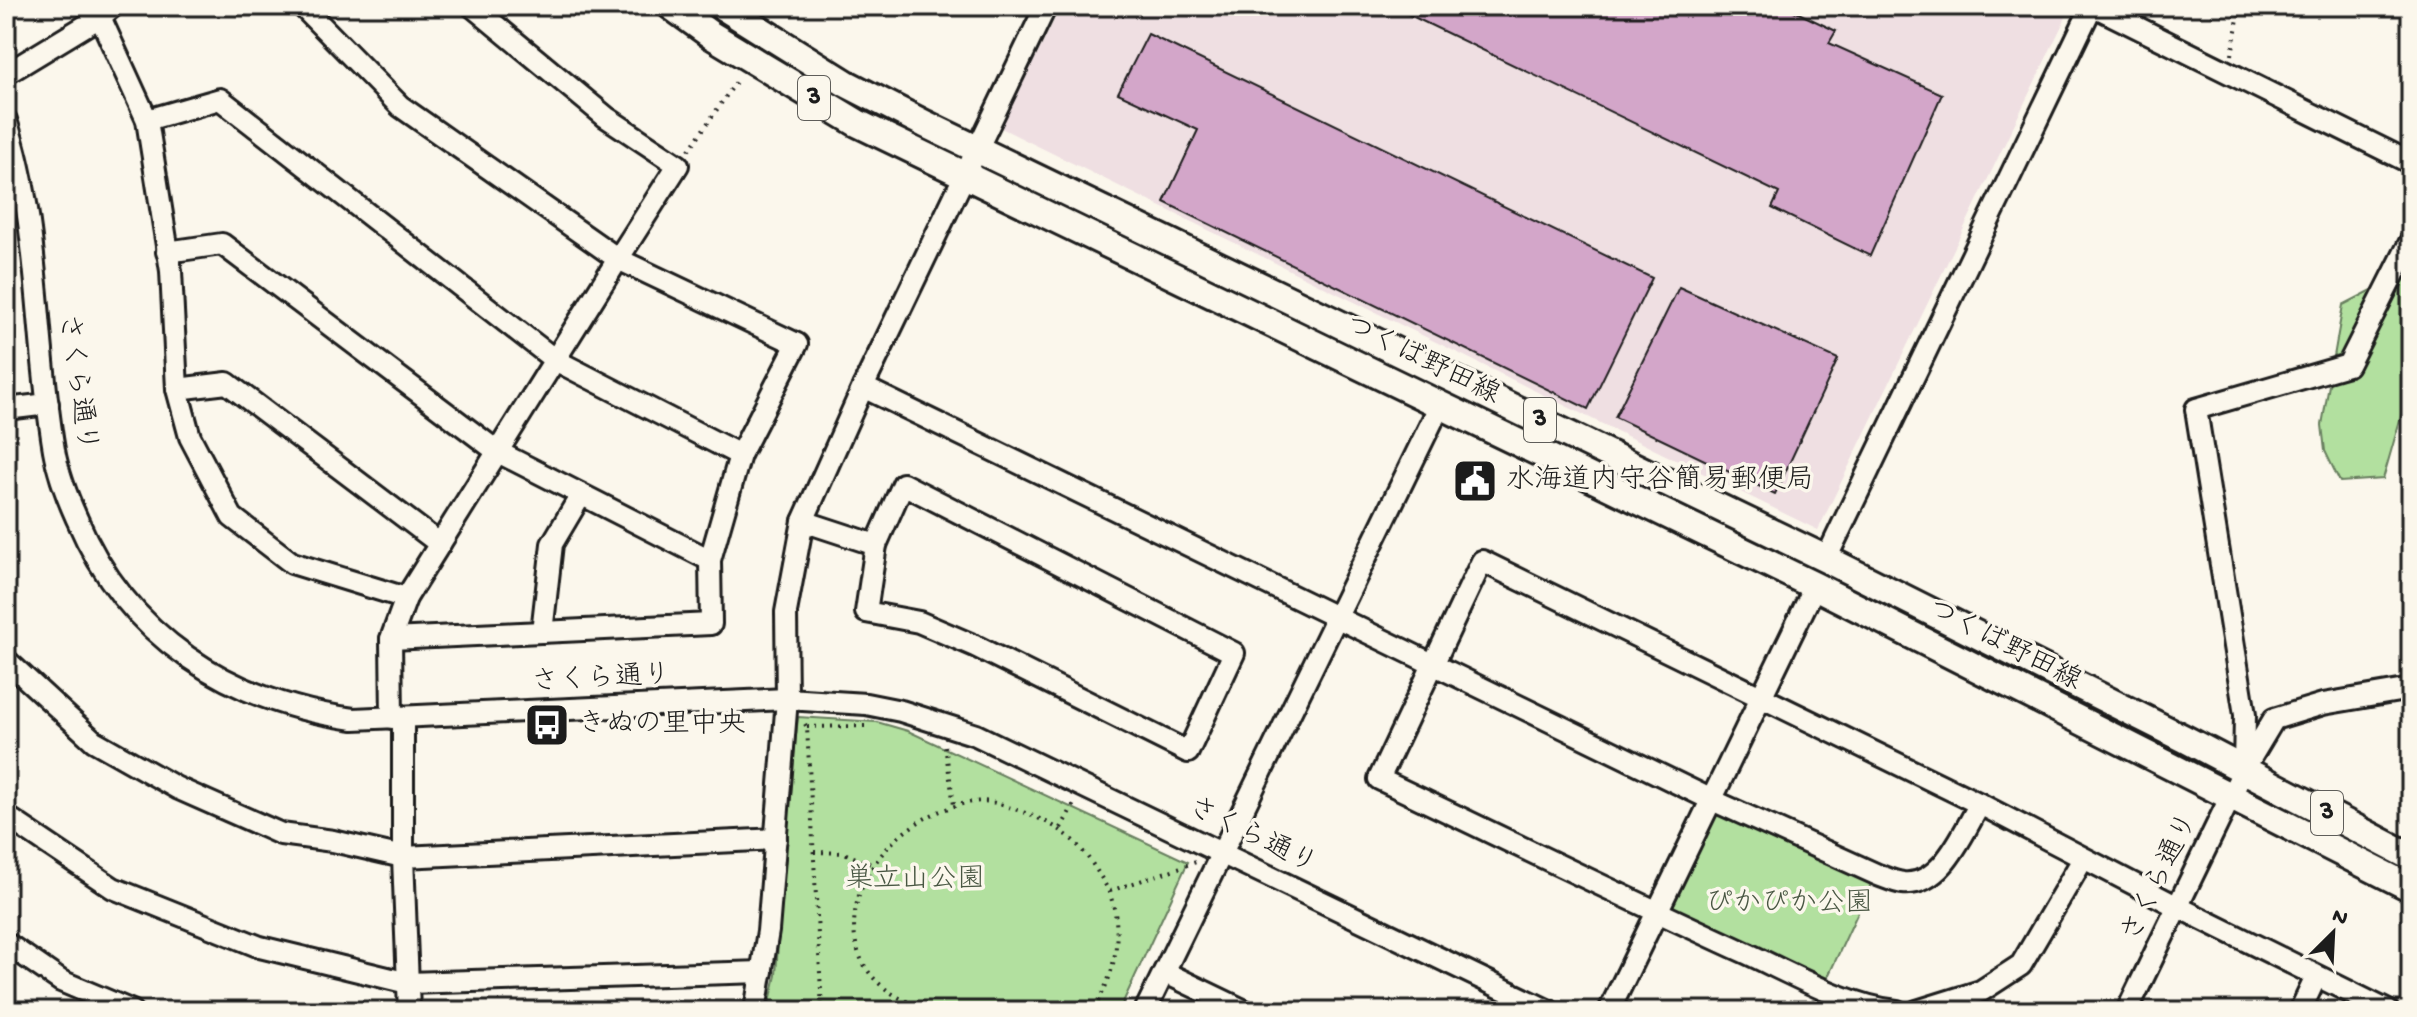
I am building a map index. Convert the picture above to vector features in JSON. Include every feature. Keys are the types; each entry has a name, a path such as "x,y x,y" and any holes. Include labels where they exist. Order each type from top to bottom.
{"main road":[{"name":"つくば野田線","path":"671,6 751,60 857,123 1815,586 2411,888"},
{"name":"つくば野田線","path":"722,6 847,84 1826,559 2244,769 2411,857"}],"street":[{"path":"302,6 400,106 618,259 797,344 740,455 710,560 711,624 391,639"},
{"path":"409,1011 398,718 391,639 406,598 678,165 606,117 472,6"},
{"path":"755,1011 776,839 787,699 786,612 803,521 863,387 1046,6"},
{"path":"1826,559 2093,6 2411,163"},
{"path":"6,74 102,10 147,120 167,252 177,389 190,437 232,517 292,563 406,598"},
{"path":"147,120 220,99 555,360 740,455"},
{"name":"さくら通り","path":"6,120 26,196 55,454 69,501 85,539 104,572 129,605 156,633 210,672 270,700 324,715 354,719 787,699 866,704 941,722 976,735 1549,1011"},
{"path":"2244,769 2245,715 2196,409 2348,365 2411,240"},
{"path":"167,252 222,244 498,452 710,560"},
{"path":"177,389 227,383 440,544"},
{"path":"863,387 1712,800 1878,875 1904,883 1927,879 1949,856 1980,804"},
{"path":"6,409 48,404"},
{"path":"1145,1011 1440,405"},
{"path":"903,484 1234,653 1188,752 975,646 919,622 866,612 876,545 903,484"},
{"path":"542,632 552,544 581,495"},
{"path":"803,521 876,545"},
{"path":"1897,1011 1879,1009 1823,988 1379,779 1482,561 1980,804 2083,859 2388,1011"},
{"path":"1609,1011 1815,586"},
{"path":"6,660 94,741 177,788 281,834 333,841 403,857 776,839"},
{"name":"さくら通り","path":"2127,1011 2244,769 2274,719 2323,704 2411,689"},
{"path":"6,816 113,888 260,947 408,983 762,972"},
{"path":"1917,1011 1981,991 2021,965 2083,859"},
{"path":"6,943 61,981 132,1011"},
{"path":"1164,972 1245,1011"},
{"path":"2300,1011 2316,977"}],"path":[{"path":"2230,73 2240,6"},
{"path":"678,165 751,60"},
{"path":"787,699 807,727 822,1011"},
{"path":"941,722 954,805"},
{"path":"807,727 878,725"},
{"path":"1061,828 1083,786"},
{"path":"938,1011 896,998 863,965 853,928 858,893 873,865 899,835 921,820 954,805 989,801 1061,828 1089,858 1109,891 1116,925 1112,973 1091,1011"},
{"path":"814,852 844,853 873,865"},
{"path":"1109,891 1221,853"}],"shaded area":[{"path":"1061,6 2055,6 2068,13 1818,530 1001,128"}],"green space":[{"path":"2411,270 2411,407 2404,406 2383,479 2340,482 2325,451 2322,425 2343,305"},
{"name":"巣立山公園","path":"798,717 877,722 908,731 1188,862 1119,1011 768,1011 776,975 784,851"},
{"name":"ぴかぴか公園","path":"1718,811 1871,884 1826,981 1672,908"}],"building":[{"path":"1391,6 1784,6 1836,31 1829,43 1942,94 1870,256 1772,208 1779,193"},
{"path":"1148,34 1652,278 1588,409 1164,202 1198,130 1118,93"},
{"path":"1679,287 1838,359 1775,494 1615,417"}],"place":[{"name":"水海道内守谷簡易郵便局","path":"1475,481"},
{"name":"きぬの里中央","path":"547,725"}]}
